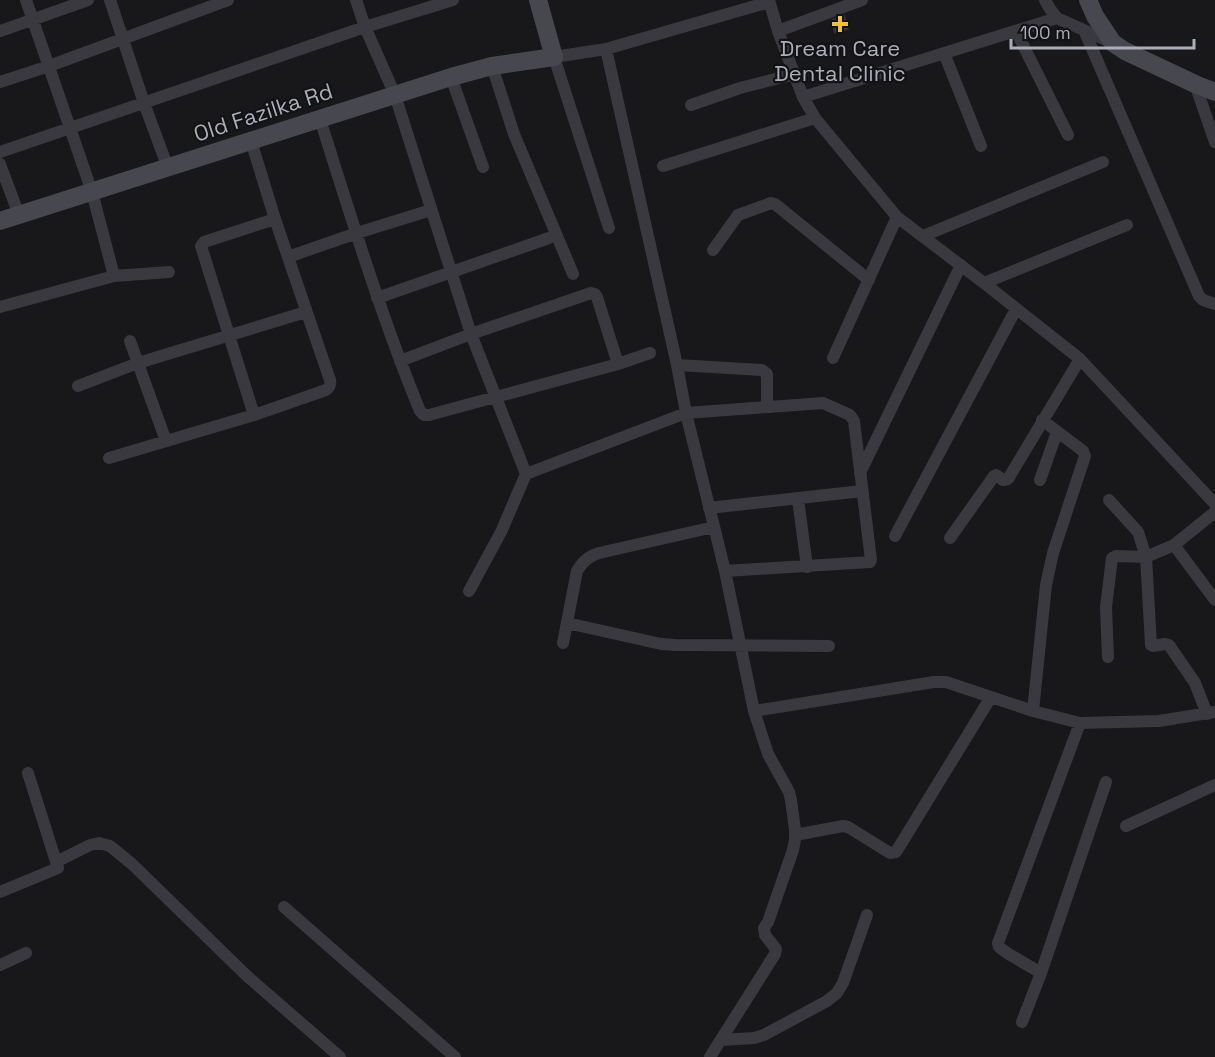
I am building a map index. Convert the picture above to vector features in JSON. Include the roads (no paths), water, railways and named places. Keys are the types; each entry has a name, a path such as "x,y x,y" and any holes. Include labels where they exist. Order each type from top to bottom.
{"main road":[{"path":"527,0 548,57"},
{"path":"538,0 548,57"},
{"path":"1088,0 1095,16 1113,43 1125,51 1215,92"},
{"name":"Old Fazilka Rd","path":"0,221 452,77 492,66 548,57"}],"street":[{"path":"26,0 92,192 114,276"},
{"path":"0,31 88,0"},
{"path":"110,0 168,168"},
{"path":"0,82 228,0"},
{"path":"356,0 365,27 395,95 471,334 526,474 501,532 469,591"},
{"path":"0,152 365,27 453,0"},
{"path":"778,31 861,0"},
{"path":"1045,0 1057,18 1113,43"},
{"path":"609,228 548,57 606,49 769,1 803,97 815,118 897,217 1080,358 1215,504"},
{"path":"803,97 1057,18"},
{"path":"1084,30 1199,296 1215,304"},
{"path":"1016,31 1068,135"},
{"path":"606,49 686,413 725,571 754,711 768,754 789,792 795,835 793,850 764,928 765,935 776,949 775,954 710,1057"},
{"path":"944,53 981,146"},
{"path":"492,66 514,134 573,274"},
{"path":"691,105 740,88 795,74"},
{"path":"452,77 483,167"},
{"path":"1195,84 1215,142"},
{"path":"663,166 815,118"},
{"path":"320,119 377,298 420,411 424,415 618,364 650,353"},
{"path":"109,458 254,415 329,388 331,383 251,141"},
{"path":"923,236 1103,162"},
{"path":"0,164 19,215"},
{"path":"713,250 738,215 771,203 869,280"},
{"path":"288,257 431,210"},
{"path":"834,358 897,217"},
{"path":"254,415 201,246 204,242 275,219"},
{"path":"984,283 1128,225"},
{"path":"377,298 549,238"},
{"path":"860,474 961,265"},
{"path":"0,307 114,276 169,272"},
{"path":"400,361 591,293 597,297 618,364"},
{"path":"895,536 1016,309"},
{"path":"78,386 138,363 306,312"},
{"path":"130,341 166,441"},
{"path":"950,538 994,476 1003,480 1008,479 1080,358"},
{"path":"676,365 762,370 767,374 767,406"},
{"path":"526,474 686,413 823,403 850,415 854,421 870,562 725,571"},
{"path":"1033,711 1046,585 1053,553 1085,456 1042,420"},
{"path":"1040,480 1057,432"},
{"path":"709,508 862,491"},
{"path":"798,499 807,567"},
{"path":"754,711 946,682 1033,711 1080,723 1159,722 1211,713 1195,683 1169,645 1151,645 1146,557 1138,532 1109,500"},
{"path":"1108,657 1106,607 1112,558 1116,556 1146,557 1174,544 1215,512"},
{"path":"563,643 577,571 582,562 599,553 714,527"},
{"path":"1174,544 1215,600"},
{"path":"567,623 661,644 829,646"},
{"path":"795,835 843,826 890,853 896,852 991,697"},
{"path":"1041,973 1007,953 999,947 998,943 1080,723"},
{"path":"0,892 58,868 28,773"},
{"path":"1022,1022 1107,782"},
{"path":"1126,825 1215,785"},
{"path":"56,862 90,845 99,843 110,846 132,864 247,976 340,1057"},
{"path":"284,907 455,1057"},
{"path":"721,1040 754,1038 764,1035 827,1001 837,993 843,983 867,915"},
{"path":"0,965 26,953"}],"place":[{"name":"Dream Care Dental Clinic","path":"840,24"}]}
